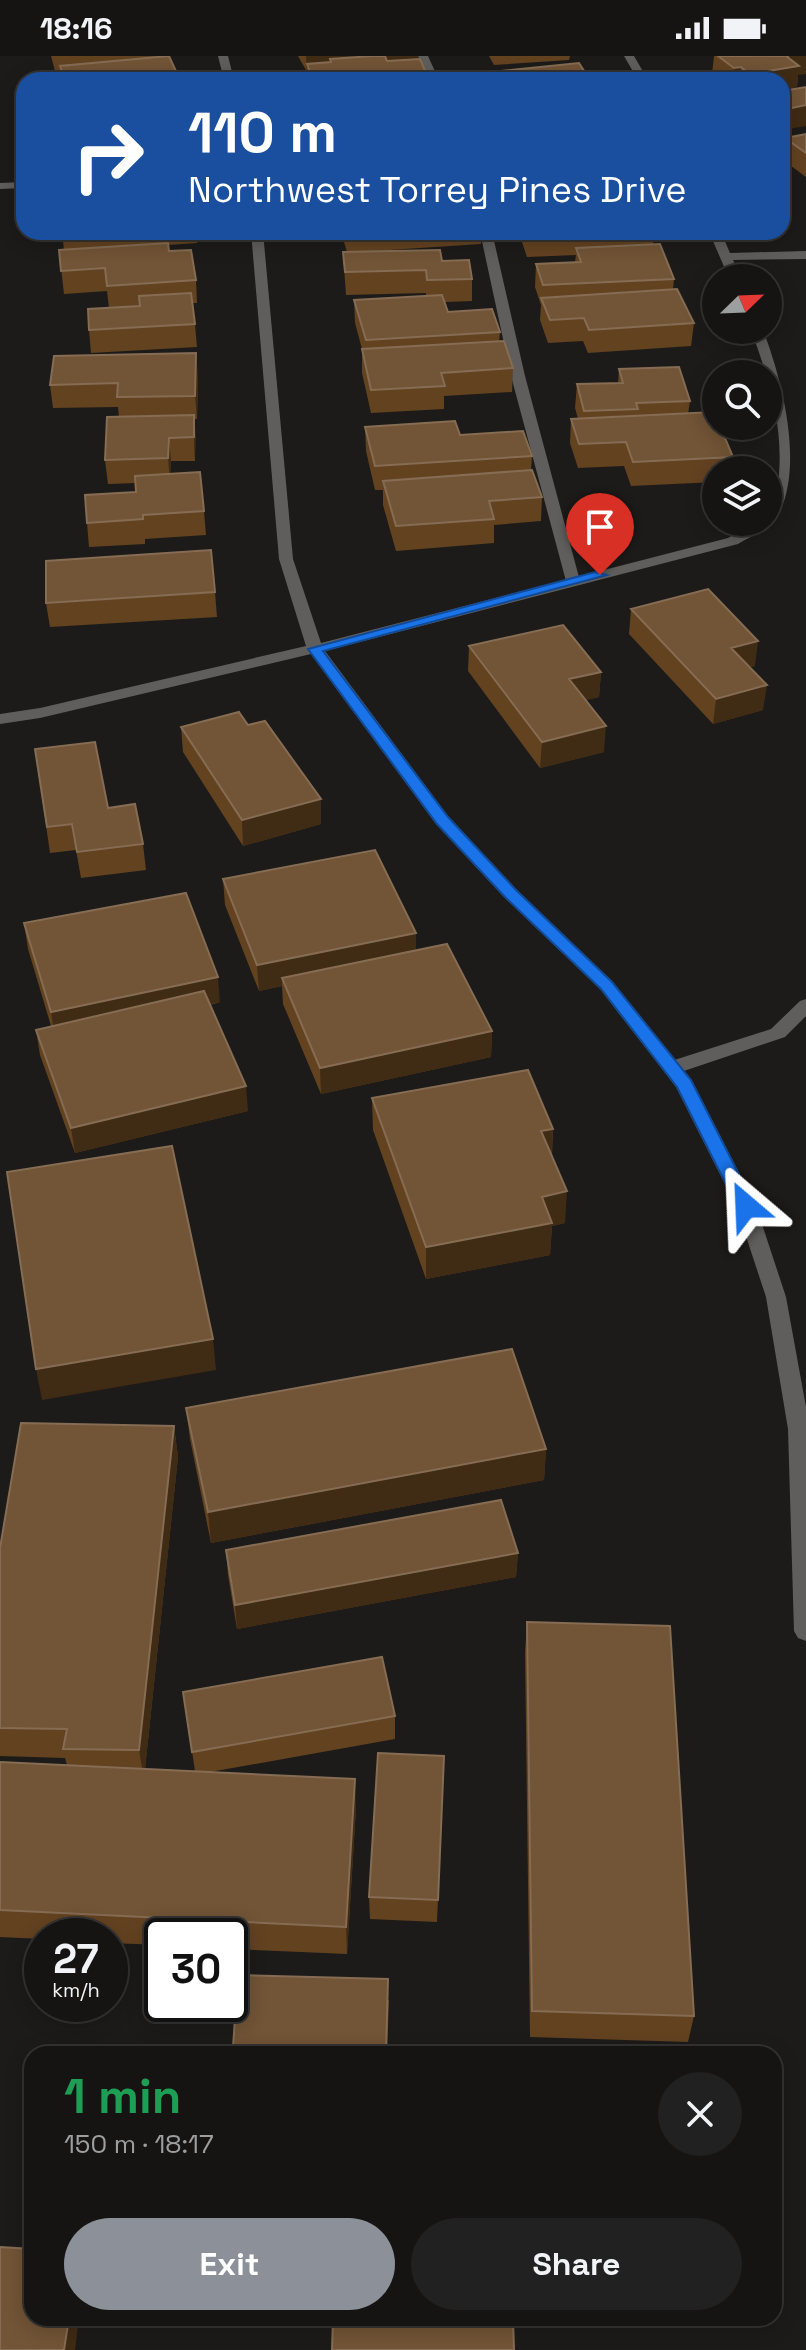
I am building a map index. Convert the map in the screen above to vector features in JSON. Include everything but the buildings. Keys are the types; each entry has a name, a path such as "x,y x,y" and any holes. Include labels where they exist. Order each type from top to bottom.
{"street":[{"path":"258,240 286,559 315,649 442,820 511,894 606,985 672,1068 684,1084 746,1206 776,1297 799,1429 806,1631"},
{"path":"488,240 518,376 573,581"},
{"path":"719,240 729,264"},
{"path":"726,257 806,255"},
{"path":"763,344 801,437"},
{"path":"782,504 792,494 804,470"},
{"path":"0,719 55,710 315,649 733,541 741,536"},
{"path":"672,1068 778,1033 806,1005"}],"route":[{"path":"600,575 315,649 442,820 511,894 606,985 684,1084 746,1206"}]}
